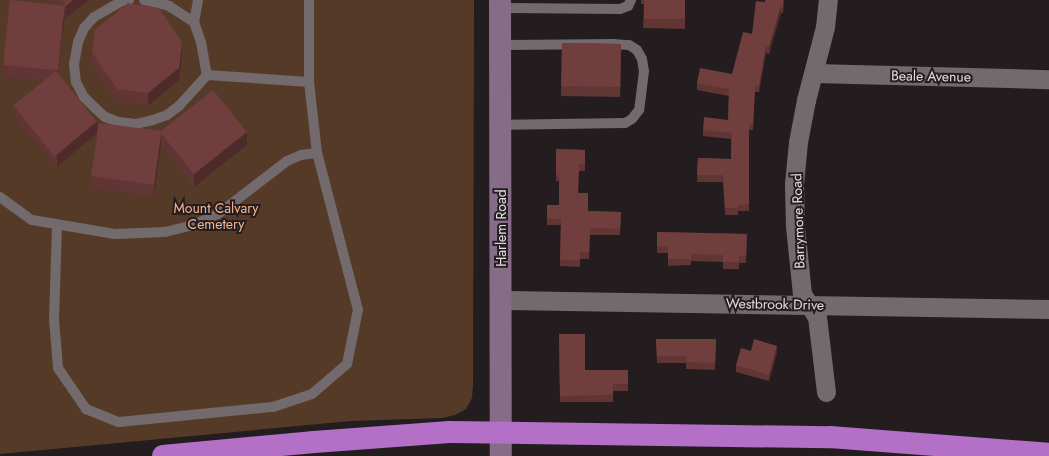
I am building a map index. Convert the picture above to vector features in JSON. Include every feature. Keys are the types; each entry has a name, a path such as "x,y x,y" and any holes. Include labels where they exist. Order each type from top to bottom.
{"highway":[{"path":"163,456 321,441 450,432 830,437 1049,454"}],"main road":[{"name":"Harlem Road","path":"500,4 502,300 501,456"}],"street":[{"name":"Barrymore Road","path":"826,392 817,317 802,294 795,226 794,184 798,142 826,27 828,0"},
{"name":"Beale Avenue","path":"814,73 1049,78"},
{"name":"Westbrook Drive","path":"502,300 1049,309"}],"lane":[{"path":"129,0 122,1 94,17 84,28 78,42 74,64 76,82 84,97 95,108 105,117 119,122 136,124 153,120 167,115 179,106 207,75"},
{"path":"144,0 169,6 194,22"},
{"path":"198,0 194,22 201,42 207,75"},
{"path":"57,225 54,319 58,368 86,409 118,422 273,407 312,394 347,364 358,310 317,153 309,82 309,0"},
{"path":"500,4 620,8 628,6 631,0"},
{"path":"500,46 629,45 637,50 642,59 644,71 639,110 632,120 625,123 501,125"},
{"path":"207,75 309,82"},
{"path":"0,197 32,220 115,234 165,232 193,225 218,214 287,161 301,155 317,153"}],"green space":[{"name":"Mount Calvary Cemetery","path":"0,0 474,0 473,385 472,398 466,409 455,415 442,418 351,421 0,454"}],"building":[{"path":"10,0 65,6 58,70 3,65"},
{"path":"62,0 73,0 66,6"},
{"path":"644,0 685,0 685,19 644,19"},
{"path":"765,0 783,0 783,7 781,6 769,47 766,46 759,86 755,85 753,124 749,124 749,204 738,205 738,208 725,208 723,175 697,175 698,158 731,159 732,133 703,130 704,117 728,120 729,89 697,83 700,68 732,74 743,32 752,34 756,1 765,2"},
{"path":"128,3 159,8 182,42 179,68 148,93 117,89 92,52 95,30"},
{"path":"562,43 621,44 620,87 561,86"},
{"path":"56,71 97,122 54,156 13,106"},
{"path":"213,90 247,132 194,174 161,133 154,185 91,176 99,123 161,131"},
{"path":"556,149 585,150 585,164 579,164 578,193 588,193 588,211 621,212 620,229 590,228 589,252 580,252 580,260 560,260 561,219 547,219 547,205 559,205 559,175 556,175"},
{"path":"657,232 747,234 746,256 739,256 739,262 723,262 723,255 691,254 691,259 668,259 668,246 657,246"},
{"path":"559,334 585,334 585,370 628,370 628,384 613,384 613,395 560,396"},
{"path":"656,339 716,339 715,363 686,362 687,356 657,356"},
{"path":"754,339 777,346 769,375 736,365 741,348 751,351"}]}
